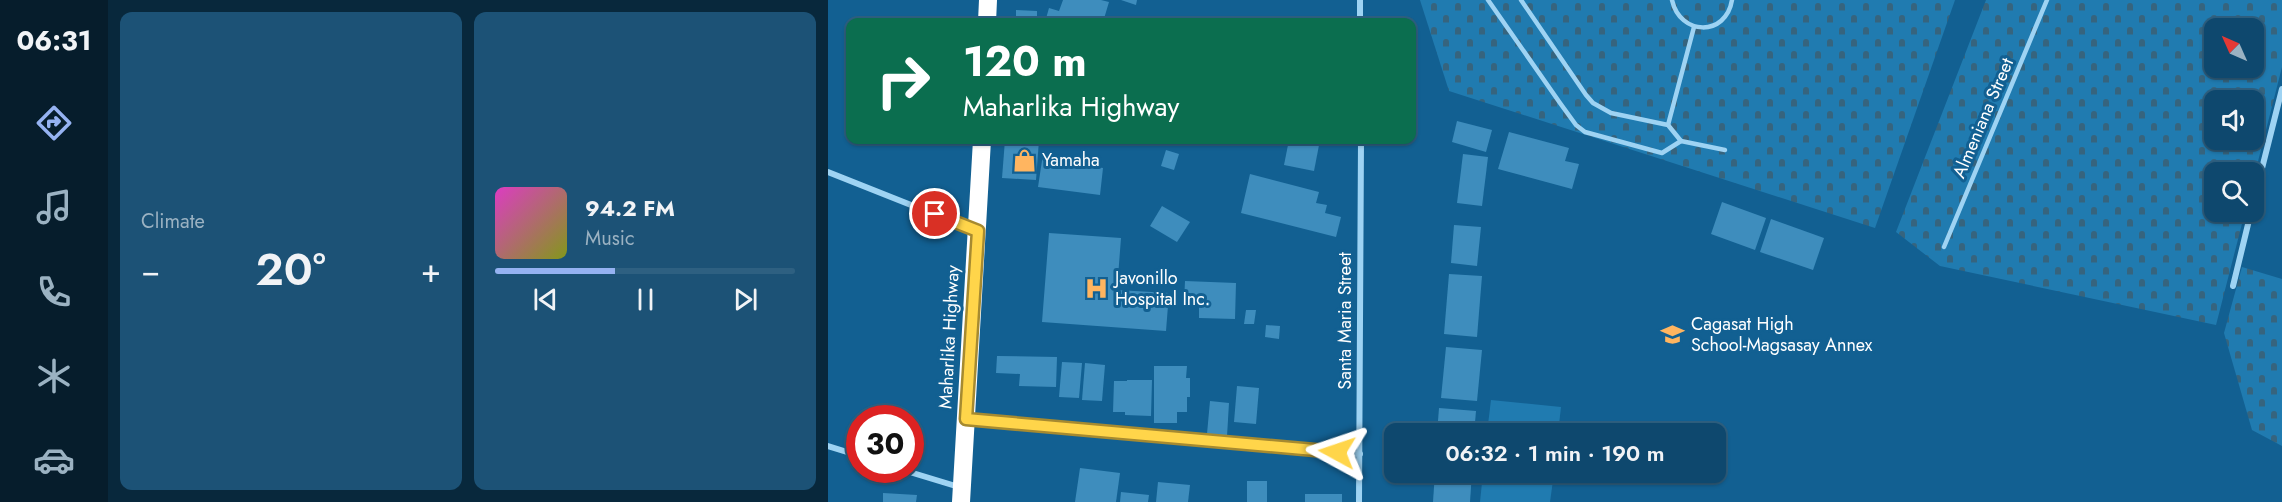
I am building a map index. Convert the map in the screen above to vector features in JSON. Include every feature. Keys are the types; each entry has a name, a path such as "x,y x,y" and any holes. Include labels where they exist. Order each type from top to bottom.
{"highway":[{"path":"987,18 988,0"},
{"name":"Maharlika Highway","path":"962,495 982,144"}],"street":[{"path":"1360,0 1360,18"},
{"path":"2264,162 2282,89"},
{"name":"Santa Maria Street","path":"1359,502 1361,144"},
{"path":"828,172 978,231"},
{"path":"2233,286 2249,222"},
{"path":"966,419 1360,454"},
{"path":"828,446 846,452"},
{"path":"924,479 962,495"}],"lane":[{"path":"1488,0 1576,125 1585,132 1662,153 1682,141"},
{"path":"1521,0 1593,103 1611,113 1668,125 1682,141 1725,150"},
{"path":"1672,0 1676,12 1683,21 1694,27 1708,27 1722,21 1731,9 1732,0"},
{"name":"Almeniana Street","path":"1944,247 2047,0"},
{"path":"1668,125 1694,27"}],"green space":[{"path":"1420,0 1955,0 1875,228 1449,91"},
{"path":"1986,0 2282,0 2282,67 2264,138 2264,90 2204,90 2204,150 2261,150 2258,162 2204,162 2204,222 2242,222 2216,325 1940,266 1896,232"},
{"path":"2242,267 2282,279 2282,446 2252,430 2224,333"},
{"path":"1491,400 1561,407 1559,423 1488,423"},
{"path":"1482,483 1553,483 1550,502 1480,502"}],"building":[{"path":"1063,0 1109,2 1104,18 1046,18 1049,8 1059,11"},
{"path":"1121,0 1137,0 1136,5"},
{"path":"1016,10 1037,11 1037,18 1016,18"},
{"path":"1457,121 1492,130 1486,152 1452,142"},
{"path":"1509,132 1569,148 1565,161 1579,164 1572,189 1498,169"},
{"path":"1005,144 1039,144 1036,180 1002,178"},
{"path":"1288,144 1319,144 1314,171 1284,165"},
{"path":"1166,150 1179,154 1174,170 1161,166"},
{"path":"1043,154 1092,161 1092,166 1103,168 1100,195 1038,187"},
{"path":"1463,154 1488,157 1482,206 1457,203"},
{"path":"1250,174 1319,192 1316,203 1327,205 1325,213 1341,217 1336,237 1241,213"},
{"path":"1722,202 1766,218 1755,250 1711,234"},
{"path":"1162,206 1190,222 1177,242 1150,226"},
{"path":"1771,219 1824,238 1813,270 1760,252"},
{"path":"1454,225 1481,227 1477,266 1451,263"},
{"path":"1049,233 1121,238 1117,290 1169,293 1166,331 1042,322"},
{"path":"1449,274 1482,276 1477,337 1444,334"},
{"path":"1185,281 1236,283 1235,319 1199,318 1199,303 1184,303"},
{"path":"1246,310 1256,310 1254,324 1244,324"},
{"path":"1266,325 1280,326 1279,339 1265,337"},
{"path":"1446,347 1482,350 1477,401 1441,398"},
{"path":"997,356 1057,357 1056,387 1019,386 1020,374 996,373"},
{"path":"1062,362 1082,363 1079,398 1059,397"},
{"path":"1085,363 1105,365 1102,401 1082,400"},
{"path":"1154,366 1187,366 1186,378 1190,378 1190,397 1187,397 1187,412 1177,412 1177,423 1154,423"},
{"path":"1152,380 1151,416 1113,412 1114,381"},
{"path":"1237,386 1259,388 1256,424 1234,422"},
{"path":"1210,401 1229,403 1227,436 1207,434"},
{"path":"1439,408 1476,411 1475,423 1438,423"},
{"path":"1080,468 1120,473 1116,502 1075,502"},
{"path":"1247,481 1267,481 1267,502 1247,502"},
{"path":"1158,482 1190,485 1188,502 1156,502"},
{"path":"1434,483 1471,483 1470,502 1433,502"},
{"path":"1121,492 1149,495 1148,502 1120,502"},
{"path":"883,493 917,495 916,502 883,502"},
{"path":"1305,494 1342,494 1342,502 1305,502"}],"place":[{"name":"Yamaha","path":"1024,160"},
{"name":"Javonillo Hospital Inc.","path":"1097,288"},
{"name":"Cagasat High School-Magsasay Annex","path":"1673,334"}],"route":[{"path":"935,214 978,231 966,419 1337,452"}]}
